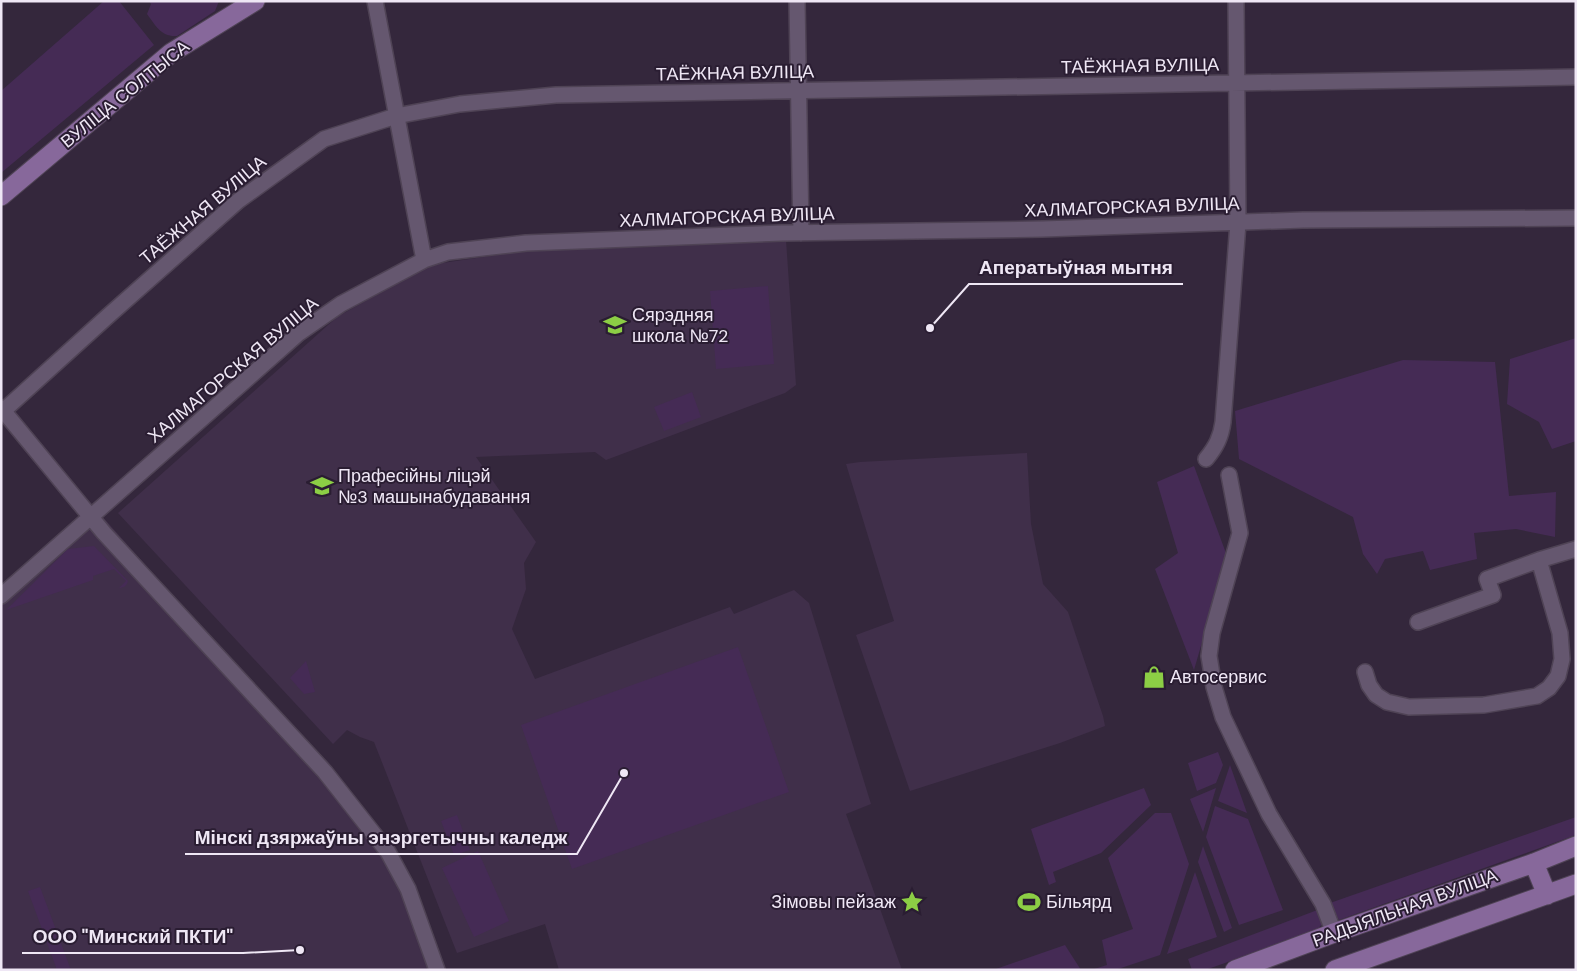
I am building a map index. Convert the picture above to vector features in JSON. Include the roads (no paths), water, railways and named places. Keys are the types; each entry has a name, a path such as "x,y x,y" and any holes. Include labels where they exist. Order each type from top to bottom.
{"main road":[{"name":"ВУЛІЦА СОЛТЫСА","path":"1,196 171,53 255,1"},
{"name":"РАДЫЯЛЬНАЯ ВУЛІЦА","path":"1235,970 1534,863 1576,846"},
{"path":"1534,863 1547,895"},
{"name":"РАДЫЯЛЬНАЯ ВУЛІЦА","path":"1335,970 1576,884"}],"street":[{"path":"375,1 424,260"},
{"path":"797,1 801,232"},
{"path":"1206,459 1215,448 1221,434 1223,422 1238,223 1236,1"},
{"name":"ТАЁЖНАЯ ВУЛІЦА","path":"2,411 238,201 324,139 396,116 460,104 556,95 1576,77"},
{"name":"ХАЛМАГОРСКАЯ ВУЛІЦА","path":"1,596 299,334 341,304 424,260 448,252 526,243 801,232 1043,229 1303,220 1576,218"},
{"path":"2,411 90,517 325,772 388,852 408,889 437,970"},
{"path":"1229,475 1240,534 1212,633 1210,656 1214,687 1223,716 1269,814 1323,904 1334,933"},
{"path":"1418,622 1493,595 1487,579 1576,549"},
{"path":"1365,672 1369,685 1376,695 1387,702 1409,707 1484,705 1537,696 1549,688 1558,676 1562,659 1560,633 1539,560"}],"place":[{"name":"Сярэдняя школа №72","path":"615,325"},
{"name":"Аператыўная мытня","path":"930,328"},
{"name":"Прафесійны ліцэй №3 машынабудавання","path":"322,486"},
{"name":"Автосервис","path":"1154,677"},
{"name":"Мінскі дзяржаўны энэргетычны каледж","path":"624,773"},
{"name":"Зімовы пейзаж","path":"912,902"},
{"name":"Більярд","path":"1029,902"},
{"name":"ООО \"Минский ПКТИ\"","path":"300,950"}]}
